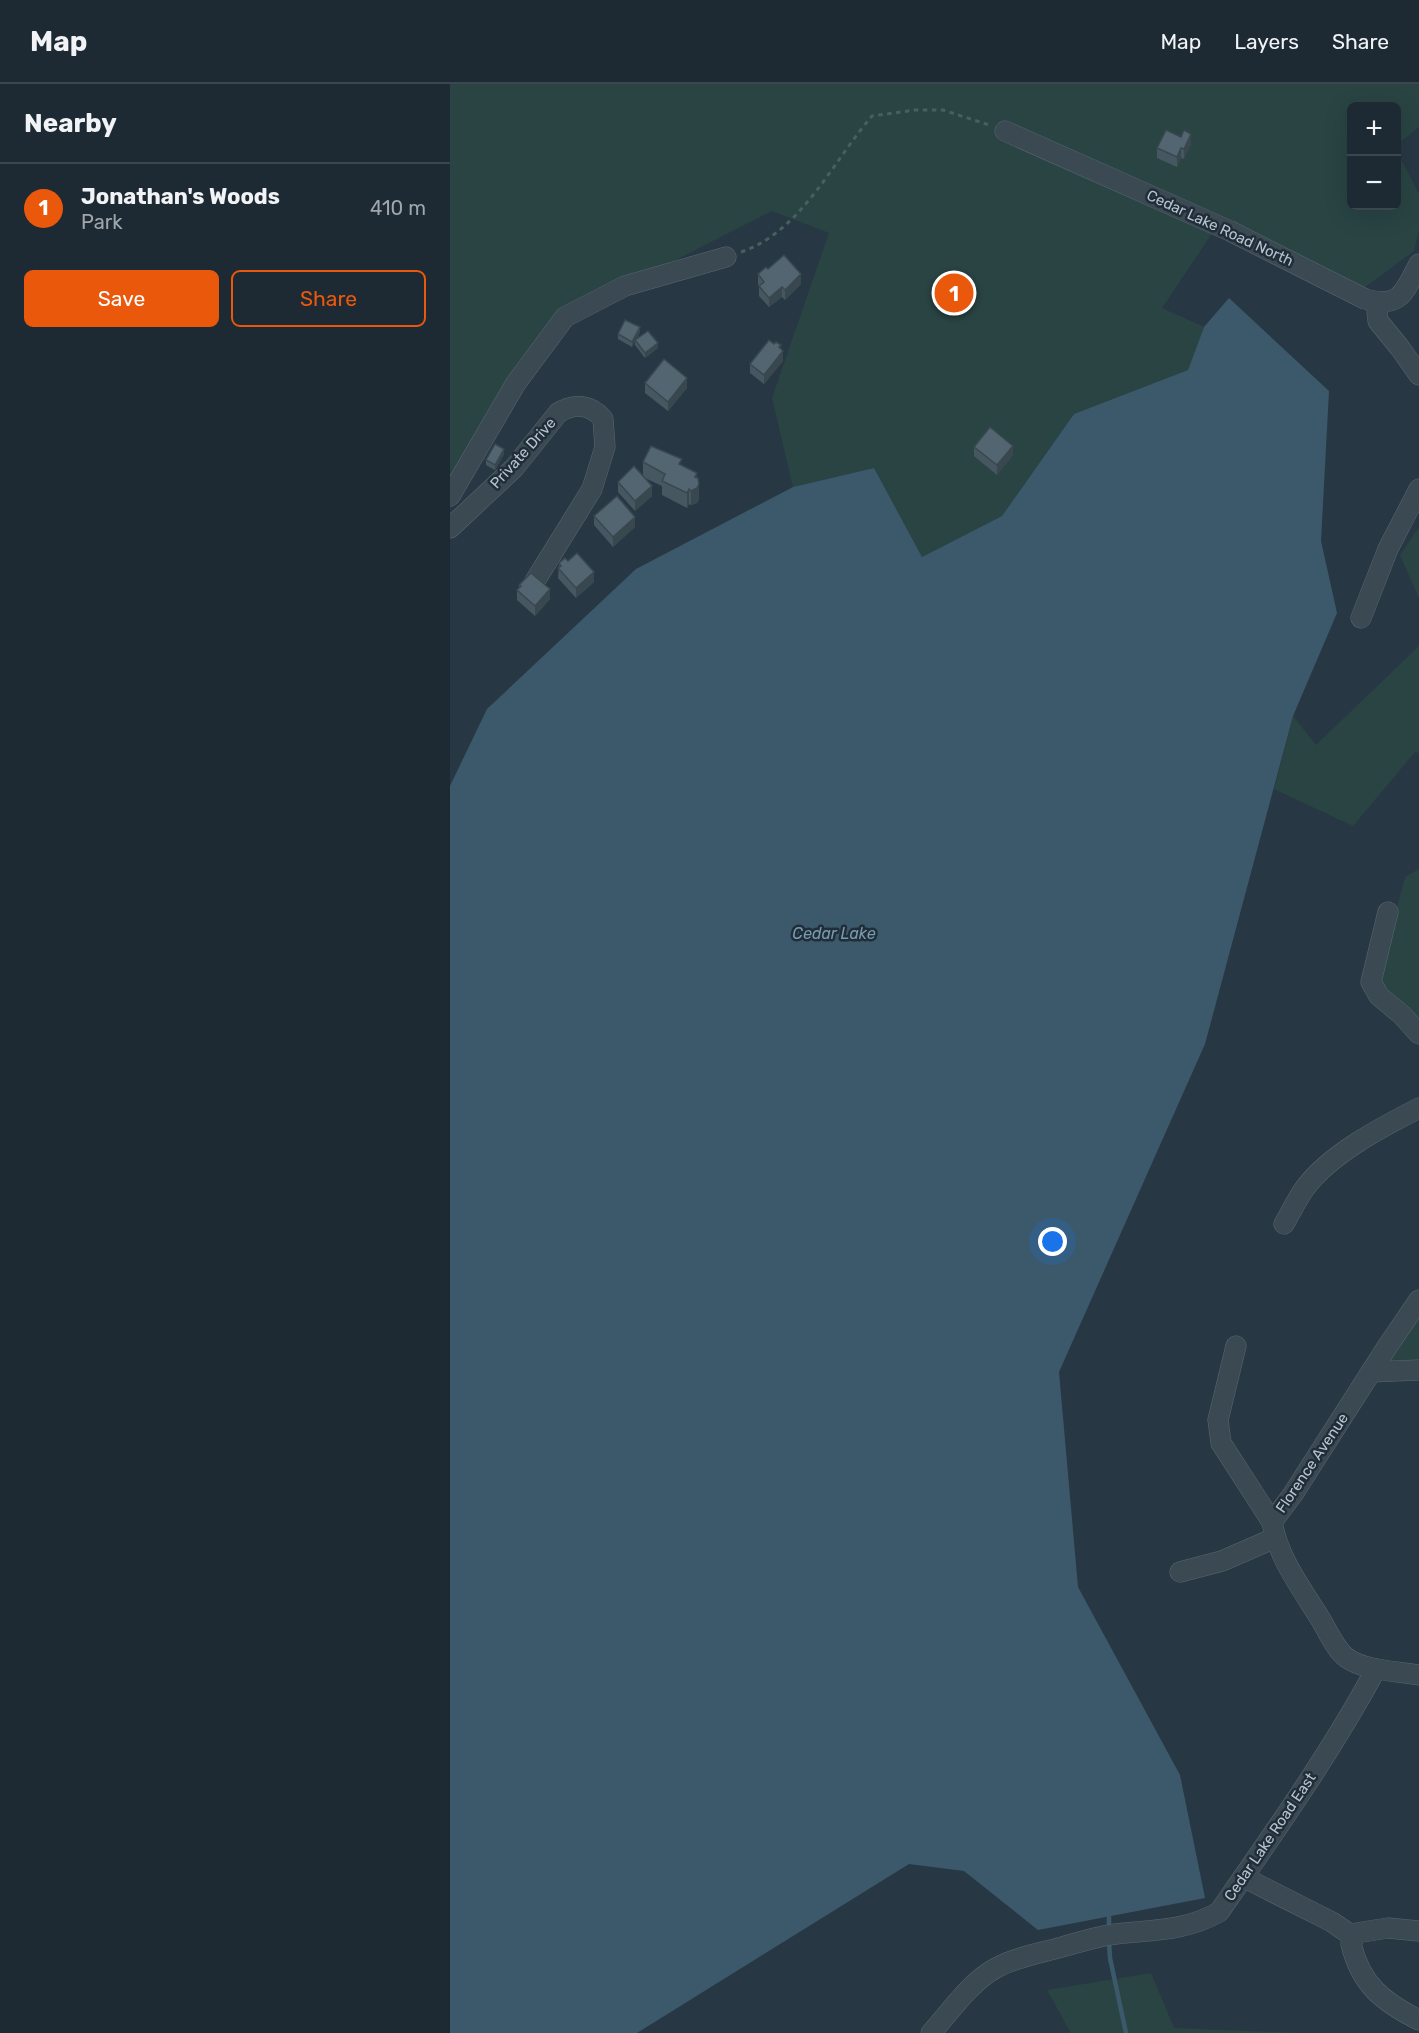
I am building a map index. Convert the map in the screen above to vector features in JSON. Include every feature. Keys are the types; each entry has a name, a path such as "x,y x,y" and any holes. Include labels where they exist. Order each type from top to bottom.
{"street":[{"name":"Cedar Lake Road North","path":"1005,131 1230,231 1365,299 1376,302"},
{"path":"450,496 516,383 565,317 625,286 726,257"},
{"path":"1419,264 1399,298 1386,303 1376,302 1378,321 1419,375"},
{"name":"Private Drive","path":"450,528 514,468 558,413 578,406 592,409 603,418 605,447 592,489 535,581"},
{"path":"1361,618 1388,549 1419,489"},
{"path":"1388,912 1371,982 1379,996 1402,1015 1419,1034"},
{"path":"1284,1224 1306,1186 1336,1157 1395,1120 1419,1108"},
{"name":"Florence Avenue","path":"1273,1530 1293,1494 1419,1300"},
{"path":"1236,1346 1218,1420 1221,1443 1273,1530 1288,1566 1332,1640 1347,1658 1376,1669 1419,1675"},
{"path":"1371,1372 1419,1370"},
{"path":"1180,1572 1222,1561 1273,1530"},
{"name":"Cedar Lake Road East","path":"931,2033 977,1982 996,1968 1032,1955 1108,1935 1161,1931 1205,1920 1219,1912 1336,1738 1376,1669"},
{"path":"1244,1878 1332,1922 1354,1937"},
{"path":"1419,1931 1388,1928 1356,1933 1351,1944 1360,1974 1393,2007 1419,2020"}],"path":[{"path":"726,257 750,249 775,233 805,206 872,116 915,110 943,110 1005,131"}],"green space":[{"path":"450,84 1419,84 1419,127 1401,142 1401,102 1347,102 1347,210 1401,210 1401,159 1419,194 1419,230 1414,251 1364,288 1217,226 1162,308 1204,327 1188,370 1074,414 1002,516 922,557 874,468 793,487 772,398 829,233 772,211 601,298 561,327 450,496"},
{"path":"1419,527 1419,598 1400,555"},
{"path":"1419,646 1419,753 1415,752 1353,826 1274,789 1293,716 1316,745"},
{"path":"1419,869 1419,1029 1378,979 1405,877"},
{"path":"1419,1288 1419,1369 1373,1374"},
{"path":"1151,1973 1174,2028 1300,2033 1071,2033 1047,1990"}],"water":[{"name":"Cedar Lake","path":"1229,298 1329,391 1321,541 1337,613 1293,716 1205,1044 1059,1372 1078,1587 1180,1775 1205,1898 1038,1930 964,1871 909,1864 637,2033 450,2033 450,786 487,709 636,569 793,487 874,468 922,557 1002,516 1074,414 1188,370 1204,327"}],"building":[{"path":"1166,130 1181,137 1184,130 1191,134 1184,149 1181,148 1177,157 1157,148"},
{"path":"784,255 801,274 785,290 782,287 769,298 759,286 764,282 758,274 766,267 768,269"},
{"path":"625,320 640,327 632,342 618,334"},
{"path":"648,331 658,343 645,353 635,340"},
{"path":"769,340 781,345 779,347 783,351 764,375 750,364"},
{"path":"664,359 687,378 668,402 645,383"},
{"path":"990,427 1013,446 997,465 974,447"},
{"path":"495,444 504,449 495,465 486,460"},
{"path":"651,446 682,459 679,464 697,473 695,477 698,478 699,484 697,488 691,491 689,489 687,493 662,481 665,474 643,462"},
{"path":"634,466 652,486 635,501 618,482"},
{"path":"617,496 635,517 613,537 594,516"},
{"path":"577,553 594,572 576,588 558,568 561,566 559,563 565,558 568,561"},
{"path":"531,573 550,589 535,606 517,590"}],"waterway":[{"path":"1109,1917 1109,1929"},
{"path":"1109,1941 1110,1958 1126,2033"}],"place":[{"name":"Jonathan's Woods","path":"954,293"}]}
